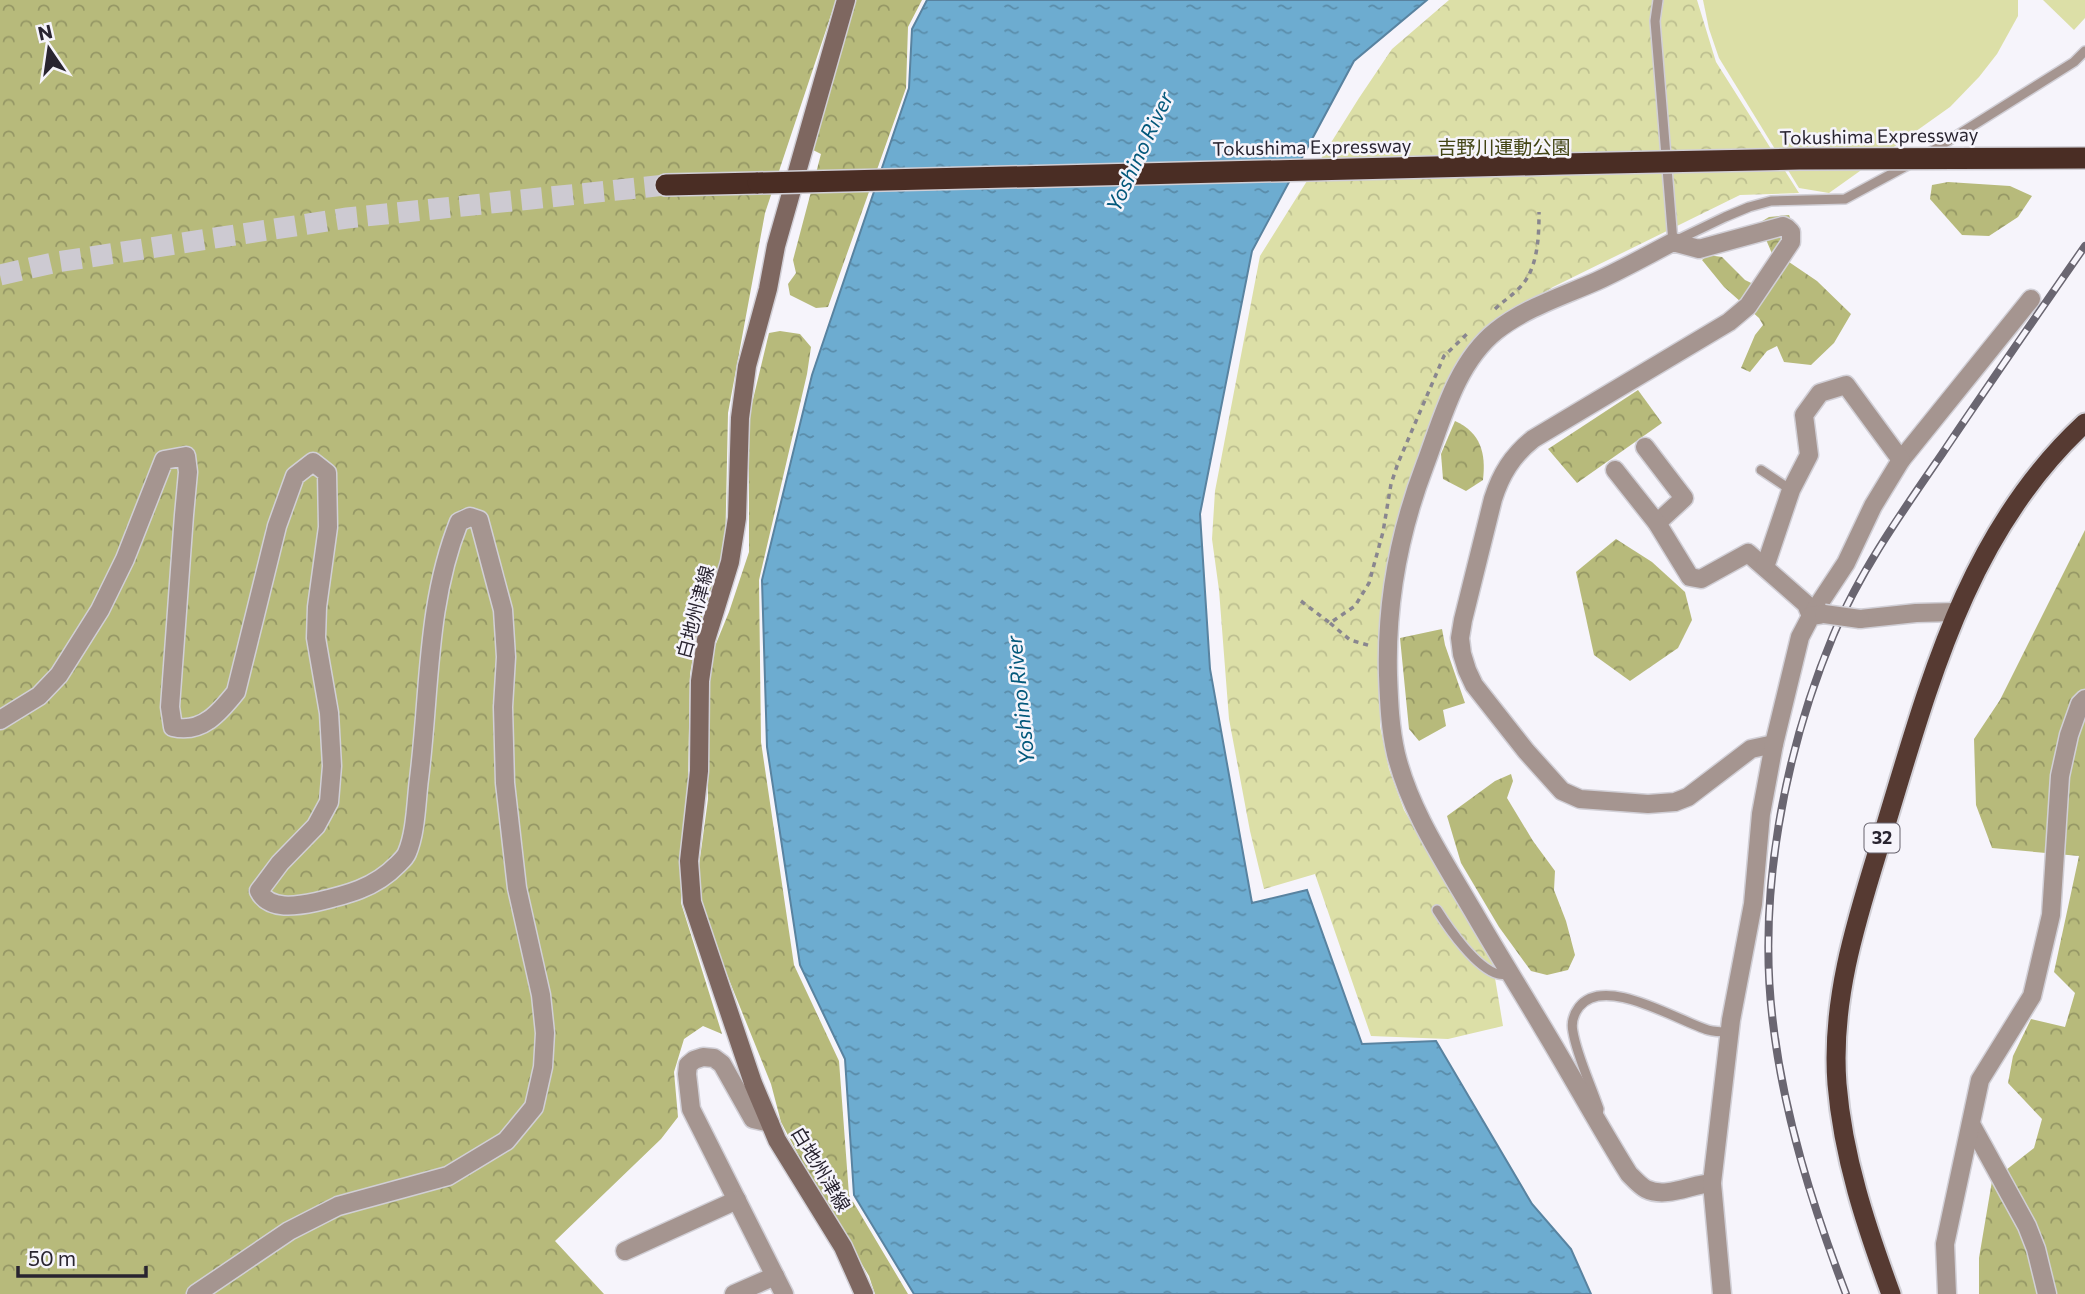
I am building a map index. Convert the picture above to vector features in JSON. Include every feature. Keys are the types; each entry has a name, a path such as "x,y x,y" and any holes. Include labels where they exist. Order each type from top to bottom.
{"highway":[{"name":"Tokushima Expressway","path":"666,185 1576,163 2085,158"},
{"name":"32","path":"1891,1294 1850,1171 1837,1084 1839,1002 1859,914 1927,691 1956,612 1983,555 2004,520 2038,472 2085,423"}],"main road":[{"name":"白地州津線","path":"846,0 776,246 768,289 747,366 740,418 735,529 730,562 706,640 700,681 699,771 689,861 692,902 753,1083 777,1140 843,1247 864,1294"}],"street":[{"path":"1712,1183 1675,1192 1647,1190 1629,1174 1434,843 1408,792 1396,755 1389,719 1387,648 1390,595 1398,549 1445,411 1465,368 1489,337 1519,316 1601,279 1673,242 1699,249 1783,226 1792,237 1791,242 1748,306 1729,323 1533,439 1518,451 1506,467 1493,499 1460,638 1466,670 1474,685 1525,751 1562,790 1580,799 1648,804 1675,802 1688,797 1751,749 1774,744"},
{"path":"1722,1294 1712,1183 1729,1032 1753,904 1761,814 1774,744 1800,637 1818,615 1873,506 1901,460 2031,299"},
{"path":"1765,567 1791,490 1809,455 1804,415 1819,393 1846,385 1901,460"},
{"path":"1645,447 1684,498 1657,523"},
{"path":"0,720 39,696 59,675 100,610 125,559 164,460 186,456 188,472 170,707 173,727 184,730 208,723 236,692 276,526 295,476 313,462 327,473 328,527 317,607 316,639 329,713 332,766 329,802 316,826 280,863 259,891 262,898 274,905 306,904 354,893 387,876 407,855 424,744 429,649 438,597 449,547 459,522 470,517 479,520 503,610 506,657 503,708 505,783 517,888 541,995 545,1033 543,1067 534,1107 506,1141 448,1176 338,1206 289,1231 196,1294"},
{"path":"1615,470 1657,523 1690,577 1701,579 1748,553 1818,615 1860,619 1956,612"},
{"path":"1947,1294 1945,1244 1980,1080 2032,996 2051,915 2060,776 2069,735 2080,704 2085,699"},
{"path":"770,1123 753,1119 722,1064 714,1058 704,1057 688,1065 691,1110 784,1294"},
{"path":"1971,1124 2027,1226 2036,1249 2047,1294"},
{"path":"625,1250 737,1200"},
{"path":"734,1294 775,1276"}],"lane":[{"path":"1658,0 1655,21 1673,242 1725,217 1771,201 1830,201 1845,199 1858,193 1955,138 2074,62 2085,51"},
{"path":"1761,470 1791,490"},
{"path":"1437,910 1448,927 1479,962 1497,974 1510,975"},
{"path":"1597,1123 1599,1109 1572,1025 1573,1017 1587,999 1599,995 1648,1004 1709,1030 1729,1032"}],"path":[{"path":"1489,315 1507,297 1518,291 1531,271 1539,235 1539,212"},
{"path":"1330,623 1355,606 1369,583 1398,463 1444,356 1470,332"},
{"path":"1301,601 1350,640 1387,648"}],"green space":[{"path":"0,0 836,0 765,213 728,413 725,553 698,628 690,674 688,783 681,851 681,903 722,1034 703,1026 684,1039 674,1072 678,1117 661,1139 555,1241 604,1294 0,1294"},
{"path":"856,0 922,0 908,27 906,88 828,307 816,308 790,295 788,284 796,273 793,260 821,154 813,150"},
{"name":"吉野川運動公園","path":"1449,0 1697,0 1716,62 1799,193 1740,195 1553,287 1514,313 1473,348 1382,615 1380,726 1389,769 1404,810 1492,960 1503,1026 1448,1039 1371,1036 1315,874 1264,889 1229,719 1219,590 1212,539 1215,491 1260,256 1392,49"},
{"path":"1703,0 2018,0 2018,16 1997,54 1950,107 1829,193 1799,188 1719,58"},
{"path":"2043,0 2085,0 2085,18 2074,30"},
{"path":"1948,182 2010,186 2032,196 2018,217 1989,236 1962,235 1930,199 1932,185"},
{"path":"1789,215 1801,244 1789,262 1817,281 1851,314 1834,343 1811,365 1784,362 1777,346 1767,351 1750,372 1741,368 1755,335 1763,325 1759,318 1724,287 1702,260 1708,255 1722,257 1745,280 1770,292 1773,256 1759,223 1769,217"},
{"path":"780,331 800,334 811,347 759,580 761,742 794,965 839,1061 849,1195 908,1294 875,1294 869,1276 814,1185 781,1122 771,1084 709,930 699,897 698,873 708,799 706,688 713,651 749,552 749,416 769,333"},
{"path":"1638,390 1662,423 1577,483 1548,449"},
{"path":"1455,421 1471,431 1480,445 1484,461 1483,480 1466,491 1443,479 1441,454"},
{"path":"2085,530 2085,1294 1979,1294 1979,1258 1992,1181 2034,1148 2042,1119 2008,1083 2013,1056 2031,1019 2065,1027 2075,993 2054,972 2079,856 1992,848 1976,805 1974,739 2000,700"},
{"path":"1616,539 1652,562 1685,592 1692,620 1678,648 1630,681 1594,655 1576,572"},
{"path":"1442,629 1465,703 1443,710 1446,726 1419,741 1409,729 1400,638"},
{"path":"1511,774 1513,781 1507,798 1555,871 1554,890 1575,955 1568,970 1547,975 1531,971 1499,927 1461,863 1447,816 1495,781"}],"water":[{"name":"Yoshino River","path":"927,0 1427,0 1354,61 1252,251 1200,514 1210,669 1252,903 1307,890 1362,1044 1436,1041 1532,1204 1571,1249 1591,1294 914,1294 854,1195 845,1059 800,965 767,747 762,580 812,375 909,88 912,29"}],"tunnel":[{"path":"0,275 57,262 347,218 666,185"}],"railway":[{"path":"1846,1294 1801,1161 1784,1092 1773,1023 1769,925 1772,876 1788,776 1816,681 1833,636 1856,588 1912,498 2085,246"}]}
